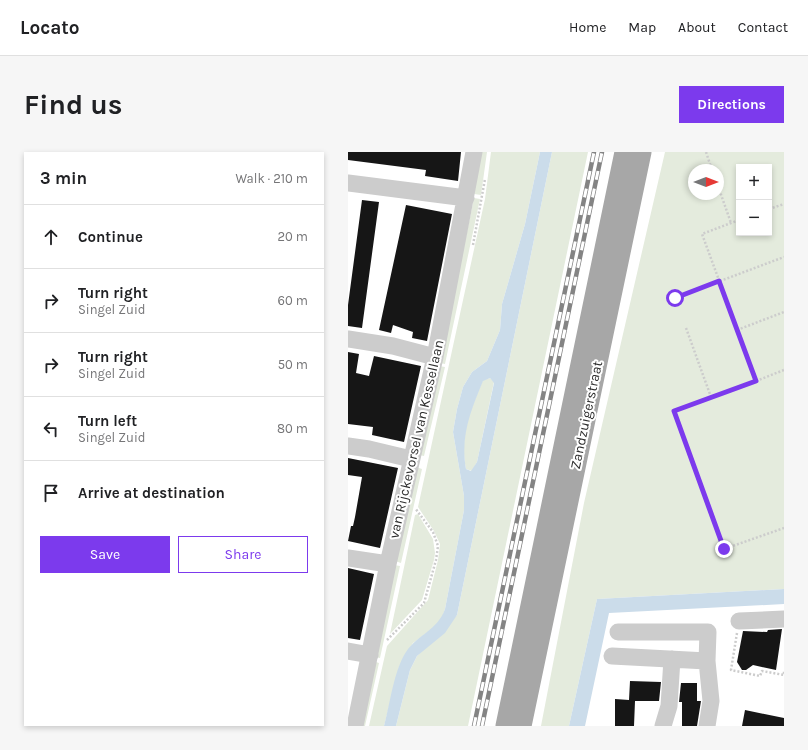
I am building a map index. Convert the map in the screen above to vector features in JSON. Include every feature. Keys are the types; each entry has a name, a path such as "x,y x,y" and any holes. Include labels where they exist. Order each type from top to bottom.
{"main road":[{"name":"Zandzuigerstraat","path":"506,726 625,152"},
{"name":"Zandzuigerstraat","path":"521,726 641,152"}],"street":[{"name":"van Rijckevorsel van Kessellaan","path":"355,726 388,564 435,357 474,152"},
{"path":"628,215 642,184 650,152"},
{"path":"348,185 466,198"},
{"path":"348,339 393,346 435,357"},
{"path":"348,446 369,449 411,459"},
{"path":"348,558 388,564"},
{"path":"739,620 784,619"},
{"path":"618,632 708,632 707,661 711,701 707,726"},
{"path":"348,651 370,655"},
{"path":"612,656 707,661"},
{"path":"663,726 669,706 672,659"}],"path":[{"path":"706,152 710,164"},
{"path":"723,200 731,223"},
{"path":"772,208 784,204"},
{"path":"736,221 702,234 756,381"},
{"path":"675,298 784,257"},
{"path":"737,330 784,312"},
{"path":"686,328 711,397"},
{"path":"784,370 674,411 724,549 784,528"},
{"path":"385,642 424,602 436,560 438,546 433,532 415,508"},
{"path":"739,620 731,670 760,676 762,671 784,674 784,671"}],"shaded area":[{"path":"480,152 487,152 481,195 474,194"},
{"path":"491,152 540,152 525,224 502,304 500,330 487,361 472,372 463,387 457,409 453,432 464,496 464,510 445,609 442,618 436,626 413,643 399,667 384,726 369,726 387,646 428,600 438,560 440,544 434,531 418,507 485,199"},
{"path":"552,152 588,152 468,726 396,726 410,670 417,656 457,615"},
{"path":"665,152 784,152 784,589 597,599 569,726 541,726 584,503"},
{"path":"474,198 480,199 445,364 440,363"},
{"path":"439,366 445,367 424,456 419,455"},
{"path":"490,378 494,382 477,462 472,471 466,469 464,457 467,423 483,380"},
{"path":"416,467 422,469 401,563 395,561"},
{"path":"418,514 433,539 435,553 434,560 422,600 390,634 415,515"},
{"path":"394,565 400,566 380,658 374,657"},
{"path":"373,661 379,663 365,726 359,726"}],"water":[{"path":"540,152 552,152 457,615 445,633 417,656 410,670 396,726 384,726 395,678 402,659 411,646 432,628 442,616 445,609 464,510 464,496 453,432 457,409 463,387 472,372 487,361 500,330 502,304 525,224","holes":["490,378 494,383 477,462 471,471 466,469 464,445 468,424 474,402 483,381"]},
{"path":"784,589 784,604 609,613 585,726 569,726 597,599"}],"building":[{"path":"348,152 461,152 458,181 425,176 426,170 348,160"},
{"path":"362,200 379,202 362,328 348,326 348,305"},
{"path":"406,205 452,214 427,341 412,338 413,332 393,325 391,333 379,330"},
{"path":"348,352 359,354 356,373 369,376 374,356 421,366 404,442 372,435 373,427 348,424"},
{"path":"348,458 398,468 380,548 348,541 351,526 353,526 355,517 362,477 348,475"},
{"path":"348,568 374,574 360,640 348,638"},
{"path":"782,629 776,670 753,665 746,670 742,670 737,662 743,631 767,632 768,630"},
{"path":"630,681 661,682 659,701 635,701 634,726 615,726 615,699 629,700"},
{"path":"681,683 697,683 697,701 701,701 697,726 682,726 682,702 679,702"},
{"path":"745,710 784,718 784,726 742,726"}],"railway":[{"path":"474,726 594,152"},
{"path":"482,726 602,152"}],"route":[{"path":"675,298 719,281 756,381 674,411 724,549"}]}
